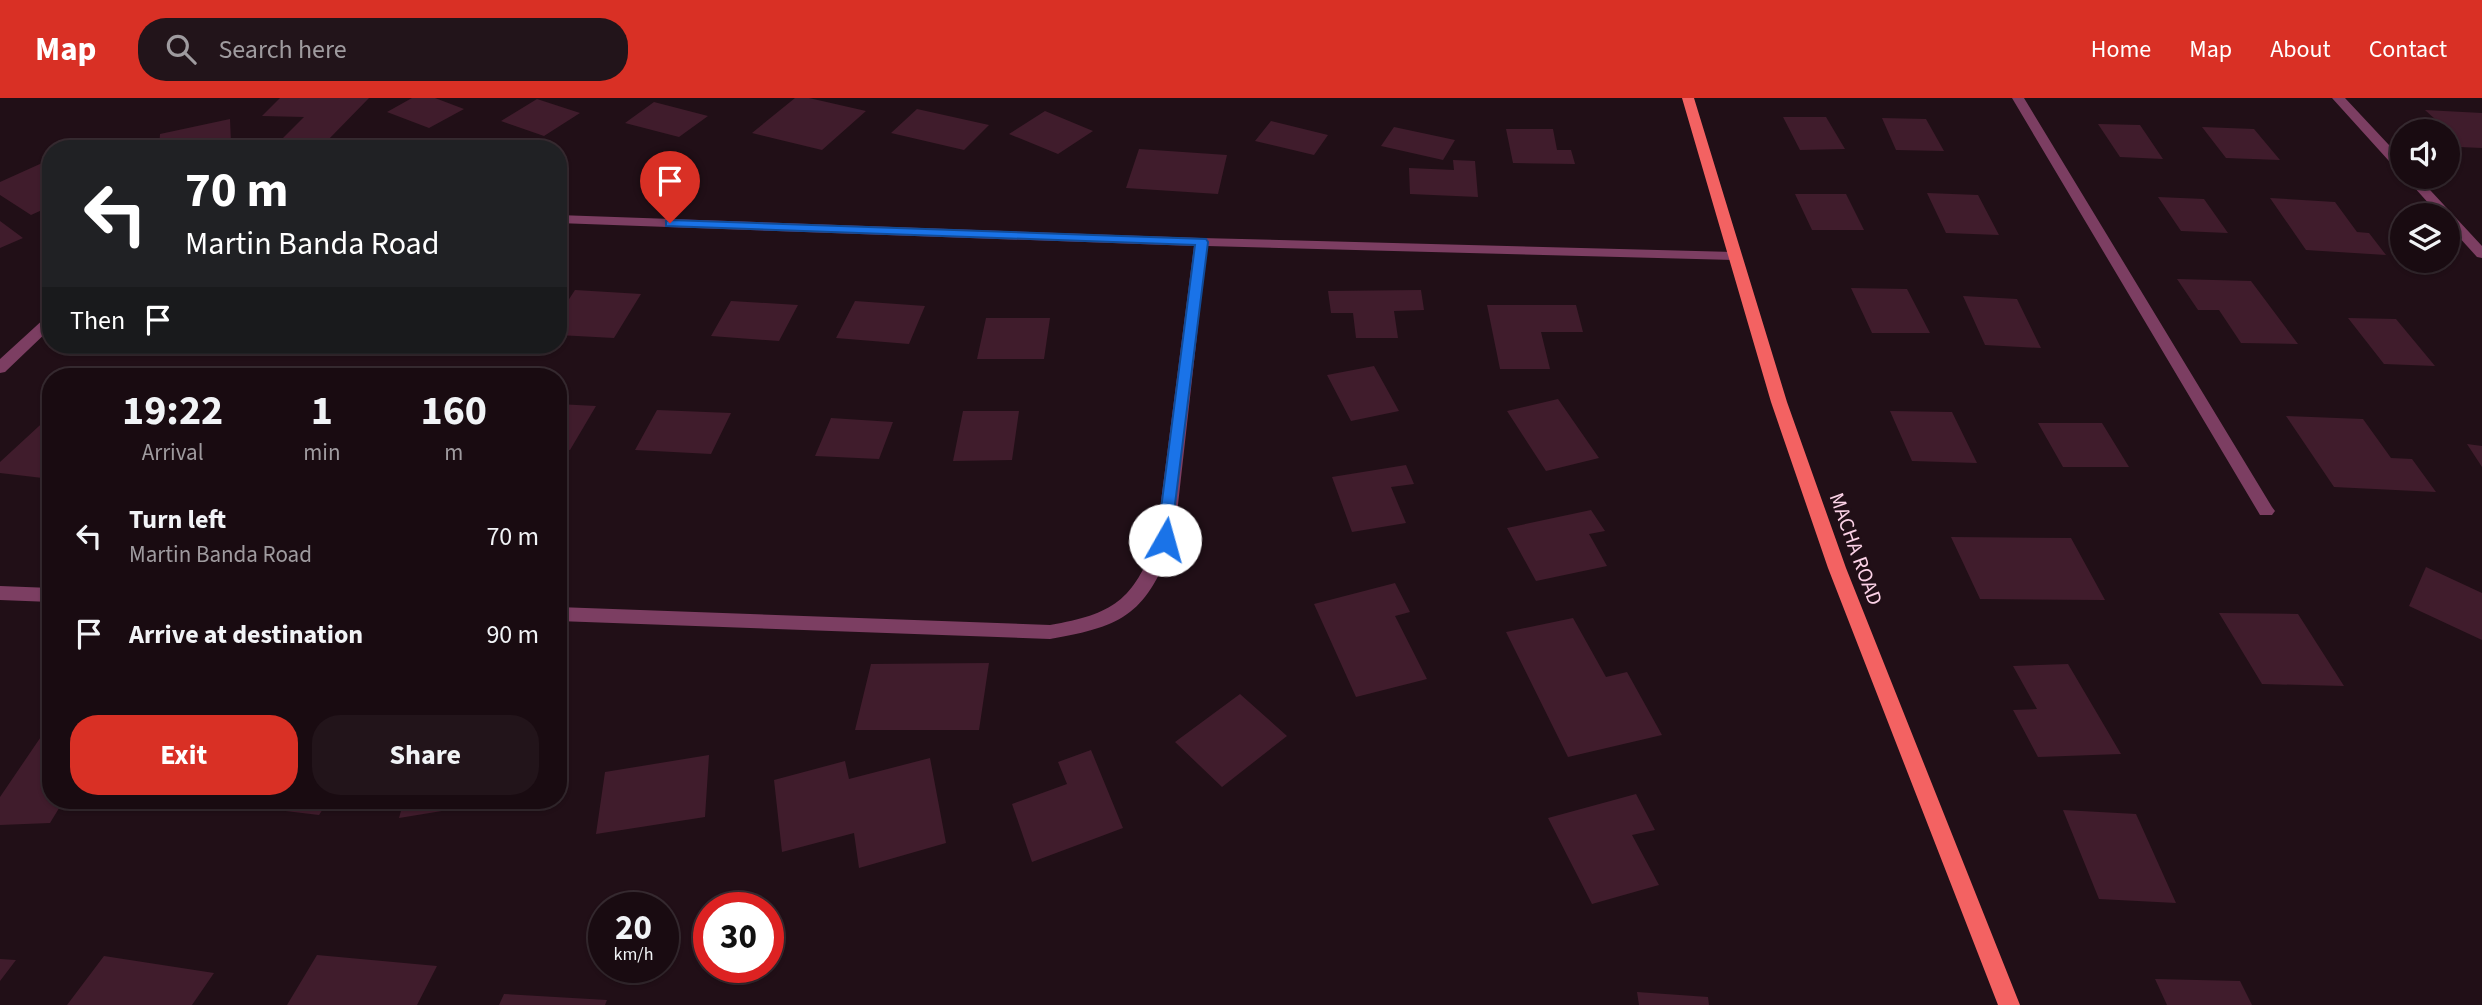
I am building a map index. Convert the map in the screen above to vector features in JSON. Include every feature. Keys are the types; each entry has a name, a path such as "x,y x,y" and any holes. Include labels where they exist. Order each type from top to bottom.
{"main road":[{"name":"MACHA ROAD","path":"1688,98 1779,402 1837,568 2009,1005"}],"street":[{"path":"2018,98 2266,511"},
{"path":"2338,98 2390,154"},
{"path":"2422,189 2435,203"},
{"path":"567,219 1202,242 1734,256"},
{"path":"2460,230 2482,254"},
{"path":"567,614 1051,632 1092,626 1125,611 1153,575 1165,540 1202,242"},
{"path":"0,368 42,328"},
{"path":"0,593 42,595"}],"building":[{"path":"280,98 369,98 328,140 282,139 304,117 262,116"},
{"path":"412,98 435,98 464,109 429,128 387,112"},
{"path":"795,98 809,98 866,111 822,150 752,133"},
{"path":"537,99 580,113 544,136 501,121"},
{"path":"654,102 708,116 679,137 625,123"},
{"path":"917,109 989,125 964,150 891,133"},
{"path":"2425,110 2482,113 2482,148 2460,147 2460,119 2435,119"},
{"path":"1045,111 1093,131 1058,154 1009,134"},
{"path":"1783,117 1826,117 1845,149 1800,150"},
{"path":"1882,118 1926,119 1944,151 1896,150"},
{"path":"230,119 231,140 160,140 160,134"},
{"path":"1271,121 1328,135 1314,155 1255,141"},
{"path":"2098,124 2140,125 2163,159 2120,157"},
{"path":"1394,127 1455,140 1443,160 1381,146"},
{"path":"2202,127 2254,129 2280,160 2226,158"},
{"path":"1506,129 1553,129 1557,150 1571,150 1575,164 1513,163"},
{"path":"1139,149 1227,155 1218,194 1126,188"},
{"path":"1453,160 1475,161 1478,197 1410,194 1409,168 1454,170"},
{"path":"42,163 42,210 31,215 0,195 0,182"},
{"path":"1927,193 1978,195 1999,235 1946,233"},
{"path":"1795,194 1846,194 1864,230 1812,230"},
{"path":"2158,197 2204,199 2228,233 2181,231"},
{"path":"2270,198 2335,202 2357,232 2369,233 2386,255 2306,250"},
{"path":"0,221 23,238 0,248"},
{"path":"2177,279 2251,281 2298,344 2241,343 2219,310 2198,310"},
{"path":"1851,288 1907,289 1930,333 1872,333"},
{"path":"575,290 641,294 614,338 567,335 567,302"},
{"path":"1421,290 1424,310 1394,311 1398,338 1356,338 1353,313 1331,313 1328,291"},
{"path":"1963,296 2017,299 2041,348 1985,345"},
{"path":"731,301 798,305 779,341 711,336"},
{"path":"855,301 925,306 909,344 836,338"},
{"path":"1487,305 1576,305 1583,332 1541,332 1550,369 1500,369"},
{"path":"986,318 1050,318 1044,359 977,359"},
{"path":"2348,318 2396,319 2435,366 2384,364"},
{"path":"1374,366 1399,411 1351,421 1327,375"},
{"path":"1558,399 1599,458 1546,471 1507,411"},
{"path":"567,404 596,406 570,450 567,450"},
{"path":"657,410 731,413 711,454 635,450"},
{"path":"963,411 1019,411 1012,460 953,461"},
{"path":"1890,411 1952,412 1977,463 1912,461"},
{"path":"2286,416 2363,419 2391,458 2412,459 2436,492 2334,487"},
{"path":"831,418 893,422 879,459 815,456"},
{"path":"42,423 42,478 0,473 0,462"},
{"path":"2038,423 2102,423 2129,467 2063,467"},
{"path":"2467,444 2482,446 2482,467"},
{"path":"1406,465 1414,484 1391,487 1406,523 1352,532 1332,477"},
{"path":"1591,510 1605,531 1589,534 1607,566 1536,581 1507,528"},
{"path":"1951,537 2071,538 2105,600 1980,599"},
{"path":"2426,567 2482,593 2482,640 2409,606"},
{"path":"1395,583 1410,612 1395,616 1427,679 1356,697 1314,604"},
{"path":"2219,613 2298,614 2344,686 2262,684"},
{"path":"1573,618 1606,677 1627,672 1662,735 1568,757 1506,632"},
{"path":"989,663 979,730 855,730 871,664"},
{"path":"2068,664 2121,754 2038,757 2013,710 2037,709 2013,666"},
{"path":"1240,694 1287,736 1222,787 1175,742"},
{"path":"42,735 42,809 59,809 50,823 0,825 0,797"},
{"path":"1091,750 1123,828 1032,862 1012,804 1067,784 1058,762"},
{"path":"709,755 705,817 596,834 605,772"},
{"path":"930,758 946,843 859,868 854,833 782,852 774,780 845,761 849,779"},
{"path":"1636,794 1655,830 1632,835 1659,885 1592,904 1548,818"},
{"path":"269,809 323,809 319,815"},
{"path":"402,809 454,809 399,818"},
{"path":"2063,810 2136,814 2176,903 2099,899"},
{"path":"317,955 437,966 417,1005 287,1005"},
{"path":"104,956 214,973 192,1005 67,1005"},
{"path":"0,959 16,960 0,981"},
{"path":"2155,979 2240,981 2252,1005 2167,1005"},
{"path":"1637,992 1708,997 1709,1005 1639,1005"},
{"path":"504,994 607,1000 605,1005 499,1005"}],"route":[{"path":"670,223 1202,242 1165,540"}]}
